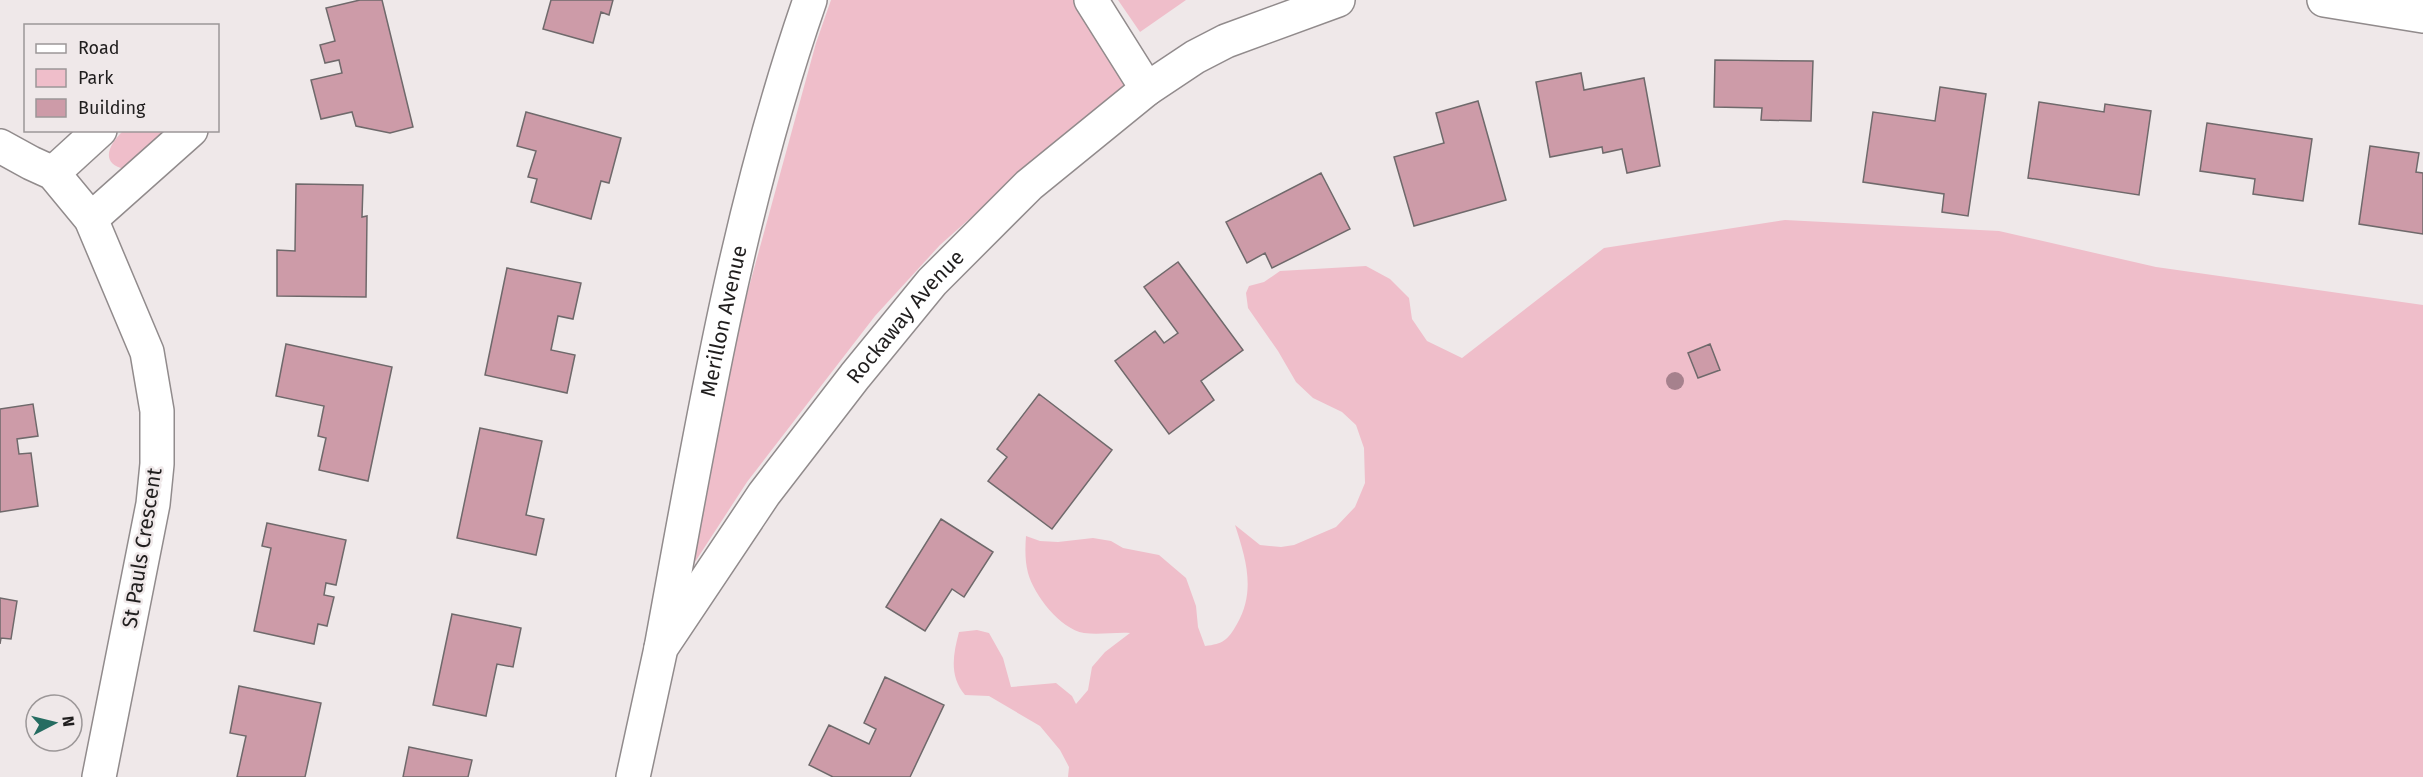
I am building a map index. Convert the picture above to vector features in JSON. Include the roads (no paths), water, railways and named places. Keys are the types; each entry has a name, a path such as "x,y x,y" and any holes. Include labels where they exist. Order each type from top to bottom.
{"street":[{"name":"Merillon Avenue","path":"661,648 695,460 750,201 790,57 810,0"},
{"path":"1091,0 1147,89"},
{"name":"Rockaway Avenue","path":"633,777 661,648 764,494 855,376 932,282 1029,185 1147,89 1195,57 1226,41 1338,0"},
{"path":"2324,0 2423,16"},
{"path":"53,173 98,132"},
{"path":"92,219 189,132"},
{"name":"St Pauls Crescent","path":"0,146 30,164 53,173 92,219 147,352 157,411 157,464 153,504 99,777"}]}
